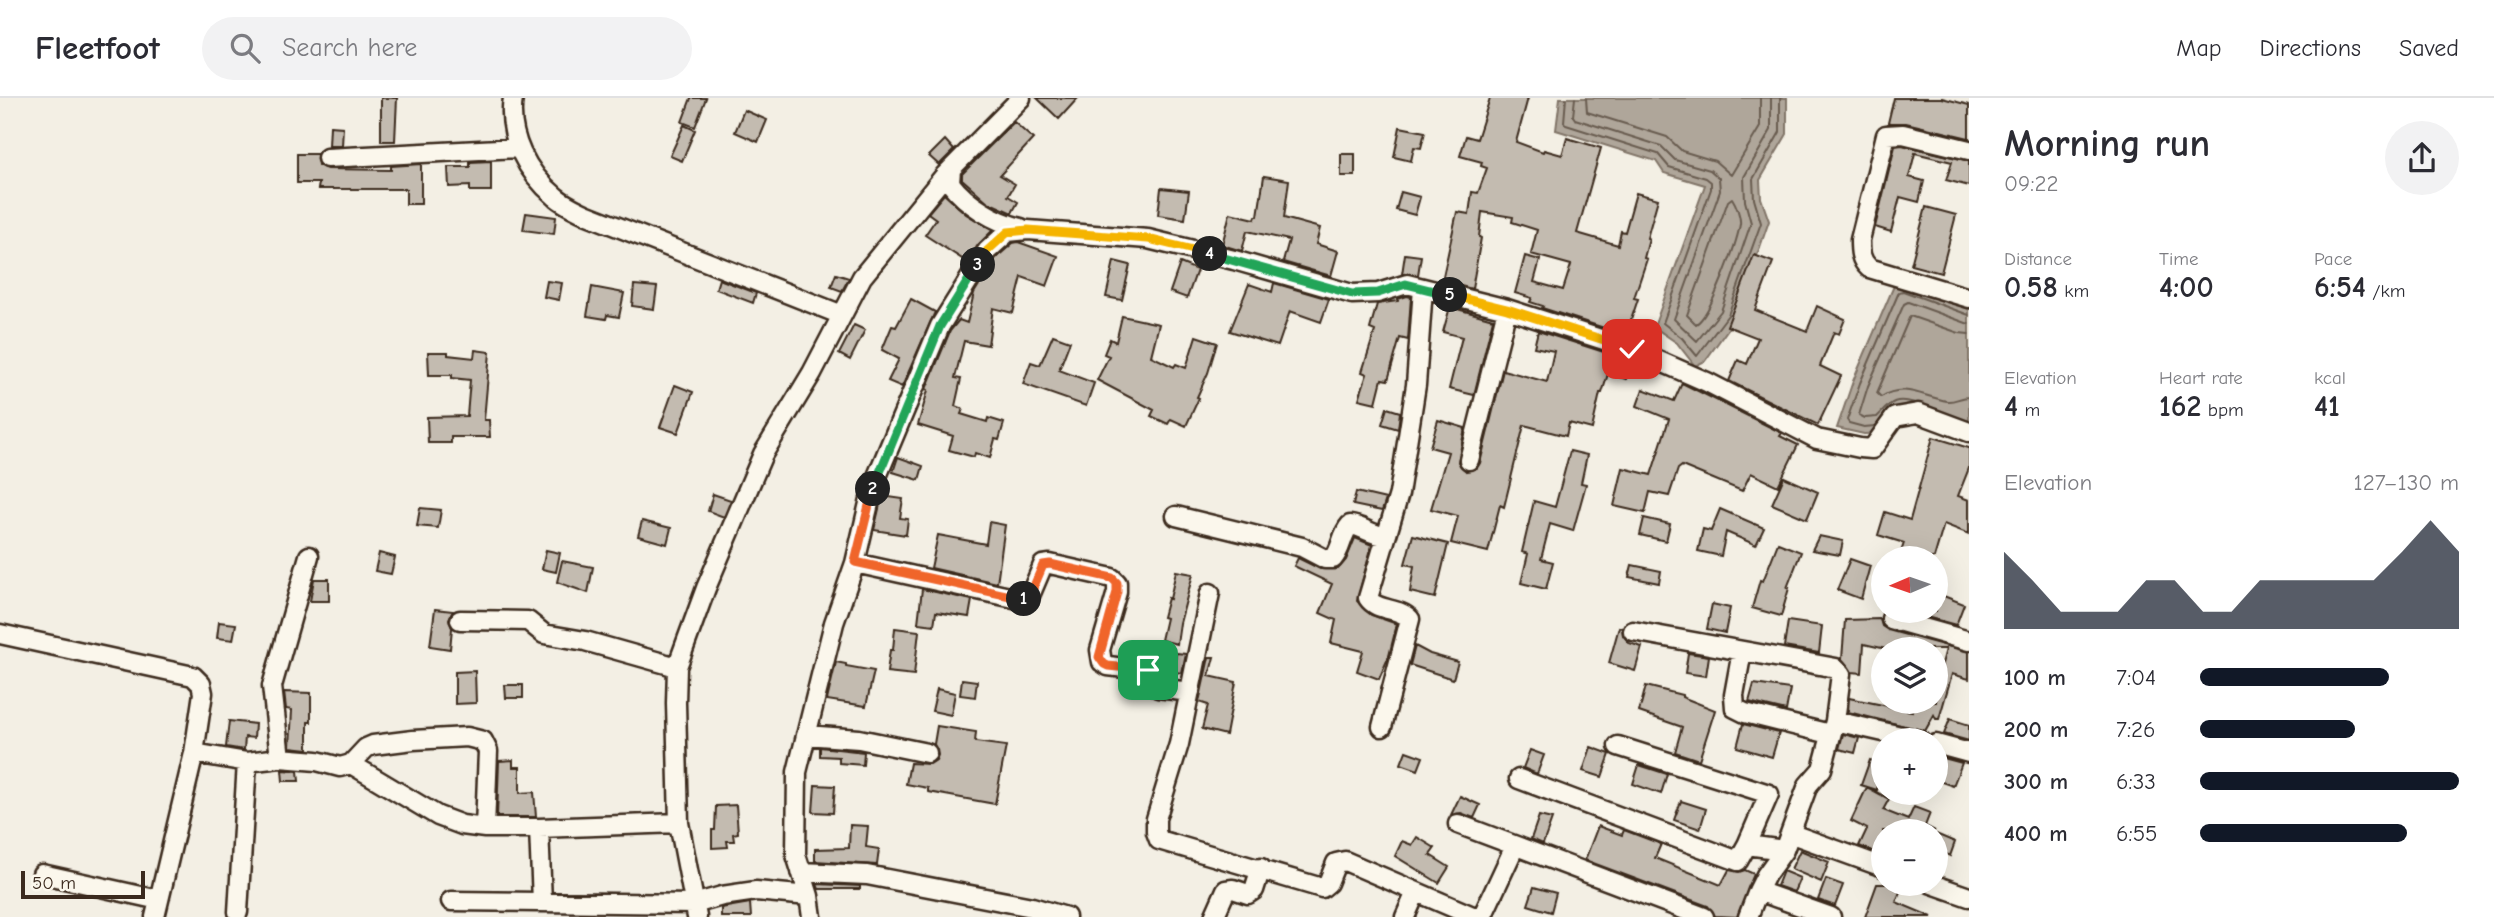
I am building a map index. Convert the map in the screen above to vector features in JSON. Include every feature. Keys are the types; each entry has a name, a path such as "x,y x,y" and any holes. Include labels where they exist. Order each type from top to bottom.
{"street":[{"path":"513,98 513,130 518,148 535,174 556,197 584,215 842,315"},
{"path":"696,911 678,822 677,667 706,588 763,454 812,373 862,277 951,169 1020,98"},
{"path":"1969,150 1903,134 1886,135 1863,228 1860,251 1863,263 1869,268 1969,298"},
{"path":"327,158 518,148"},
{"path":"951,169 950,183 957,192 1002,224 1028,230 1148,239 1234,260 1352,294 1378,293 1406,284 1507,309 1632,349 1707,382 1817,439 1872,449 1895,417 1918,413 1969,432"},
{"path":"812,917 809,896 796,855 797,772 834,623 855,562 873,486 940,326 987,251 1008,232 1028,230"},
{"path":"1382,727 1410,619 1399,612 1372,604 1368,598 1399,494 1416,385 1423,288"},
{"path":"1469,460 1507,309"},
{"path":"1176,516 1302,547 1325,559 1333,559 1338,554 1345,531 1350,525 1377,536 1386,536"},
{"path":"280,758 272,686 309,556"},
{"path":"855,562 1023,600 1029,598 1043,565 1050,564 1112,578 1117,583 1117,592 1100,650 1099,657 1102,662 1108,666 1150,671 1158,688 1190,692"},
{"path":"1210,593 1179,744 1156,819 1159,840 1322,888 1328,883 1336,863 1341,860 1475,917"},
{"path":"460,620 528,621 544,634 585,642 677,667"},
{"path":"1907,623 1968,638"},
{"path":"1633,631 1836,668 1841,674 1833,727 1822,769 1808,785 1788,842 1766,875 1748,917"},
{"path":"0,634 193,676 201,684 203,694 194,753 157,909 42,874"},
{"path":"1742,651 1734,703 1738,711 1871,733"},
{"path":"806,734 859,738 927,752"},
{"path":"194,753 247,762 280,758 317,761 341,767 351,764 366,748 373,745 467,737 483,741 488,751 485,828"},
{"path":"1519,779 1738,861 1769,794 1618,746"},
{"path":"1948,747 1969,753"},
{"path":"238,912 247,762"},
{"path":"351,764 438,816 462,825 485,828 539,828 678,822"},
{"path":"1458,824 1704,917"},
{"path":"539,828 542,902"},
{"path":"1746,845 1788,842 1871,864"},
{"path":"1482,917 1515,846"},
{"path":"1214,917 1226,890 1233,889 1248,894 1254,890 1261,869"},
{"path":"801,872 867,874 1032,907 1066,917"},
{"path":"1948,890 1969,897"},
{"path":"451,901 542,902 696,911 722,896 756,891 809,896"},
{"path":"1758,891 1831,917"},
{"path":"1405,917 1416,892"}],"water":[{"path":"1560,98 1787,98 1787,134 1760,180 1761,198 1769,221 1735,319 1705,361 1695,366 1677,343 1654,327 1705,185 1664,173 1656,161 1556,130"},
{"path":"1896,281 1969,309 1969,422 1953,430 1901,415 1885,433 1864,434 1837,428 1853,381"}],"building":[{"path":"381,98 397,98 395,141 381,141"},
{"path":"691,98 706,98 695,127 682,122"},
{"path":"1037,98 1078,98 1059,119"},
{"path":"1490,98 1528,98 1516,142 1543,152 1544,150 1562,155 1567,138 1601,148 1577,233 1618,245 1621,231 1625,232 1636,193 1658,199 1647,238 1649,239 1644,258 1647,259 1634,298 1638,299 1626,335 1542,308 1543,306 1530,302 1532,298 1515,293 1525,256 1540,260 1534,282 1563,290 1571,265 1531,254 1537,230 1512,222 1513,217 1482,212 1481,238 1472,289 1442,281 1457,212 1469,214 1472,192 1478,193 1487,168 1481,166 1482,162 1460,156 1466,136 1477,139"},
{"path":"1894,98 1942,98 1969,105 1969,138 1906,123 1888,123"},
{"path":"744,110 767,120 758,142 735,132"},
{"path":"1014,122 1033,139 1000,175 1015,184 1008,196 1018,202 1012,213 988,202 962,179 962,174"},
{"path":"684,125 695,130 682,161 670,156"},
{"path":"330,126 343,127 342,146 329,146"},
{"path":"1400,127 1425,132 1421,148 1414,147 1411,161 1394,157"},
{"path":"945,140 954,150 939,165 929,156"},
{"path":"1902,145 1969,161 1969,186 1946,180 1952,162 1915,153 1909,177 1924,181 1919,202 1900,197 1891,232 1875,227 1895,146"},
{"path":"297,154 317,154 318,165 327,169 391,170 391,166 421,164 421,204 406,204 406,189 318,189 319,183 297,183"},
{"path":"1341,154 1355,154 1355,176 1341,176"},
{"path":"491,161 491,191 470,191 470,186 449,187 448,167 470,167 470,162"},
{"path":"1264,176 1289,180 1284,218 1320,228 1316,244 1338,251 1331,276 1283,262 1289,240 1247,231 1242,251 1222,245 1230,213 1255,219 1258,216"},
{"path":"1161,188 1189,191 1185,219 1158,215"},
{"path":"1401,192 1420,197 1415,215 1396,210"},
{"path":"944,194 966,214 993,230 978,245 967,262 925,235 936,219 928,213"},
{"path":"1926,207 1956,215 1941,273 1911,265"},
{"path":"526,213 556,217 554,234 523,230"},
{"path":"1018,242 1058,256 1047,286 1022,277 1013,313 993,308 988,345 964,341 955,378 961,379 955,406 963,409 961,414 987,422 988,418 1004,423 999,440 995,439 990,458 975,453 974,457 949,450 953,436 918,425 928,390 926,389 950,331 959,320 967,323 974,293 996,258 1013,243"},
{"path":"1405,254 1421,256 1418,275 1402,274"},
{"path":"1754,255 1773,262 1755,310 1807,331 1817,306 1845,319 1839,334 1834,332 1820,366 1841,376 1818,425 1729,381 1738,360 1747,364 1758,338 1727,326"},
{"path":"1114,261 1130,265 1122,300 1106,297"},
{"path":"1180,263 1197,270 1187,298 1170,292"},
{"path":"836,274 849,278 842,291 831,287"},
{"path":"719,279 756,293 753,303 716,289"},
{"path":"547,281 562,283 559,300 544,297"},
{"path":"1274,283 1329,299 1321,322 1290,311 1278,346 1230,331 1249,284 1272,292"},
{"path":"634,285 657,287 654,309 632,306"},
{"path":"592,287 624,293 619,317 607,315 606,319 587,316"},
{"path":"1407,296 1411,297 1408,340 1400,338 1388,380 1382,379 1376,403 1359,399 1367,374 1362,372 1375,331 1370,329 1377,304 1398,301"},
{"path":"911,299 935,312 902,387 888,381 899,359 882,350 892,326 896,327"},
{"path":"1450,307 1493,319 1474,395 1449,389 1462,337 1443,332"},
{"path":"1122,316 1159,324 1151,356 1174,367 1176,364 1186,368 1196,336 1217,343 1197,397 1199,398 1186,426 1171,419 1168,424 1151,416 1154,410 1097,380 1109,356 1104,354 1110,339 1116,342"},
{"path":"854,325 865,330 850,360 839,354"},
{"path":"1538,331 1632,361 1626,379 1608,374 1600,393 1592,429 1569,423 1566,436 1524,425 1504,507 1500,505 1488,552 1451,543 1458,516 1431,509 1448,452 1430,447 1438,420 1465,428 1458,462 1466,471 1477,468 1503,370 1547,382 1554,351 1534,347"},
{"path":"1053,335 1070,341 1059,370 1094,383 1086,406 1023,384 1031,362 1040,365"},
{"path":"475,350 490,352 484,420 489,420 490,437 451,437 451,443 428,443 427,417 467,416 470,380 452,378 452,375 429,375 428,352 448,352 448,355 474,358"},
{"path":"1682,383 1782,433 1780,436 1798,445 1778,486 1751,473 1742,491 1682,466 1678,469 1669,496 1650,492 1645,513 1614,506 1623,468 1651,475 1669,419 1637,406 1643,389 1674,401"},
{"path":"675,385 693,392 678,433 660,427"},
{"path":"1387,408 1400,412 1398,429 1382,424"},
{"path":"1933,437 1969,448 1969,468 1958,496 1969,500 1969,534 1944,524 1938,546 1903,546 1904,543 1878,535 1885,512 1910,520"},
{"path":"1570,451 1587,455 1581,483 1586,484 1573,531 1550,524 1541,559 1553,562 1546,589 1521,583 1528,554 1522,552 1534,501 1555,507"},
{"path":"898,457 923,466 919,480 893,472"},
{"path":"1784,477 1818,492 1807,519 1772,504"},
{"path":"1356,492 1386,499 1382,511 1353,505"},
{"path":"713,494 731,500 724,517 708,511"},
{"path":"882,496 903,499 900,518 908,519 906,535 874,530"},
{"path":"420,508 441,510 438,528 417,526"},
{"path":"1720,509 1764,528 1756,545 1726,532 1721,556 1698,551 1703,529 1711,531"},
{"path":"1644,518 1670,524 1666,541 1640,535"},
{"path":"642,521 671,528 667,544 638,536"},
{"path":"989,522 1005,525 997,583 931,568 938,535 986,544"},
{"path":"1413,535 1448,544 1435,598 1410,592 1414,566 1405,564"},
{"path":"1819,536 1843,541 1840,555 1812,550"},
{"path":"1355,538 1372,545 1357,601 1371,615 1397,624 1389,656 1379,679 1357,671 1363,651 1331,643 1336,620 1320,613 1332,584 1294,566 1298,558 1320,569 1338,569 1346,560"},
{"path":"1778,543 1801,552 1787,588 1781,616 1752,608 1760,580 1763,581"},
{"path":"546,550 560,553 556,572 542,569"},
{"path":"379,553 395,557 391,574 375,571"},
{"path":"1850,559 1870,566 1861,599 1837,590"},
{"path":"562,561 593,567 588,593 557,582"},
{"path":"1632,565 1661,571 1659,583 1629,577"},
{"path":"1176,571 1193,574 1177,644 1161,640 1166,618 1163,617"},
{"path":"314,579 329,579 329,601 310,601"},
{"path":"922,589 972,600 969,617 936,612 934,625 918,623"},
{"path":"1948,598 1964,604 1956,625 1948,623"},
{"path":"1712,604 1730,608 1725,633 1707,629"},
{"path":"435,609 453,611 449,619 452,628 450,649 430,646"},
{"path":"1871,619 1871,623 1881,623 1888,630 1914,637 1871,637 1871,646 1864,644 1862,673 1852,672 1842,659 1845,620"},
{"path":"1788,621 1822,626 1819,653 1784,647"},
{"path":"219,622 236,624 233,640 217,638"},
{"path":"1619,627 1629,643 1642,647 1635,671 1609,663"},
{"path":"895,628 919,631 914,675 887,672"},
{"path":"1415,646 1430,654 1458,662 1453,679 1410,665"},
{"path":"1948,646 1969,652 1969,679 1952,674 1948,688"},
{"path":"1176,653 1186,654 1182,673 1174,672"},
{"path":"1688,653 1709,656 1706,676 1685,673"},
{"path":"1209,657 1214,657 1209,676 1236,682 1226,735 1202,729 1208,705 1199,702"},
{"path":"836,662 874,671 866,706 827,700"},
{"path":"475,671 476,703 455,704 455,672"},
{"path":"962,679 977,681 975,697 960,695"},
{"path":"1754,684 1790,689 1786,711 1749,702"},
{"path":"505,685 523,685 523,698 506,698"},
{"path":"1646,686 1682,695 1715,710 1699,760 1675,752 1682,727 1639,712"},
{"path":"937,689 955,693 951,715 932,711"},
{"path":"284,692 311,693 308,749 290,747 292,710 286,709"},
{"path":"1849,698 1871,703 1871,714 1940,714 1939,719 1934,715 1927,728 1913,728 1848,712"},
{"path":"1950,719 1969,725 1969,741 1948,735 1946,728"},
{"path":"229,721 255,724 254,738 245,737 244,750 226,747"},
{"path":"1743,724 1779,733 1772,757 1737,747"},
{"path":"937,726 976,732 975,742 1006,746 995,804 928,792 928,788 906,784 910,763 930,764 936,760 938,755 934,744"},
{"path":"1843,734 1859,738 1855,753 1839,749"},
{"path":"820,747 864,752 863,765 839,763 839,757 820,756"},
{"path":"1591,747 1610,754 1602,777 1583,771"},
{"path":"1530,750 1544,755 1537,774 1523,768"},
{"path":"1406,751 1423,757 1418,770 1401,764"},
{"path":"1948,759 1962,763 1953,786 1948,784"},
{"path":"513,760 513,767 520,767 520,793 534,792 536,817 497,817 499,761"},
{"path":"1870,760 1871,760 1871,788 1861,785"},
{"path":"1639,765 1667,774 1661,794 1633,784"},
{"path":"282,770 298,771 299,781 283,781"},
{"path":"815,785 835,786 833,813 813,812"},
{"path":"1867,787 1871,789 1871,805 1886,805 1883,810 1906,819 1871,819 1871,850 1859,846 1867,829 1851,821"},
{"path":"1460,796 1480,805 1474,818 1461,813 1451,815"},
{"path":"1681,801 1706,809 1700,829 1674,820"},
{"path":"736,805 738,833 733,834 734,841 727,841 728,847 712,848 716,806"},
{"path":"1914,807 1930,813 1928,819 1908,819"},
{"path":"1539,816 1552,819 1543,844 1531,839"},
{"path":"850,825 868,826 866,847 879,849 877,865 815,861 815,849 849,848"},
{"path":"1598,826 1622,835 1624,830 1661,844 1655,858 1721,885 1729,870 1745,870 1754,874 1737,917 1715,916 1708,906 1585,860"},
{"path":"1417,837 1435,848 1430,855 1449,867 1439,883 1395,856 1402,841 1412,845"},
{"path":"1948,839 1955,842 1950,856 1948,855"},
{"path":"1800,850 1829,862 1821,882 1791,869"},
{"path":"1783,871 1800,878 1794,892 1777,886"},
{"path":"1826,879 1843,885 1835,906 1818,900"},
{"path":"817,884 860,886 860,889 819,889"},
{"path":"1534,887 1556,893 1551,912 1528,905"},
{"path":"1873,896 1898,896 1896,902 1932,917 1865,917"},
{"path":"750,903 751,917 721,917 721,908"}],"route":[{"path":"1148,670 1108,666 1099,657 1117,592 1117,583 1106,575 1043,565 1037,584 1029,598 1023,600 855,562 873,486 940,326 987,251 1008,232 1028,230 1148,239 1234,260 1352,294 1378,293 1406,284 1507,309 1632,349"}]}
